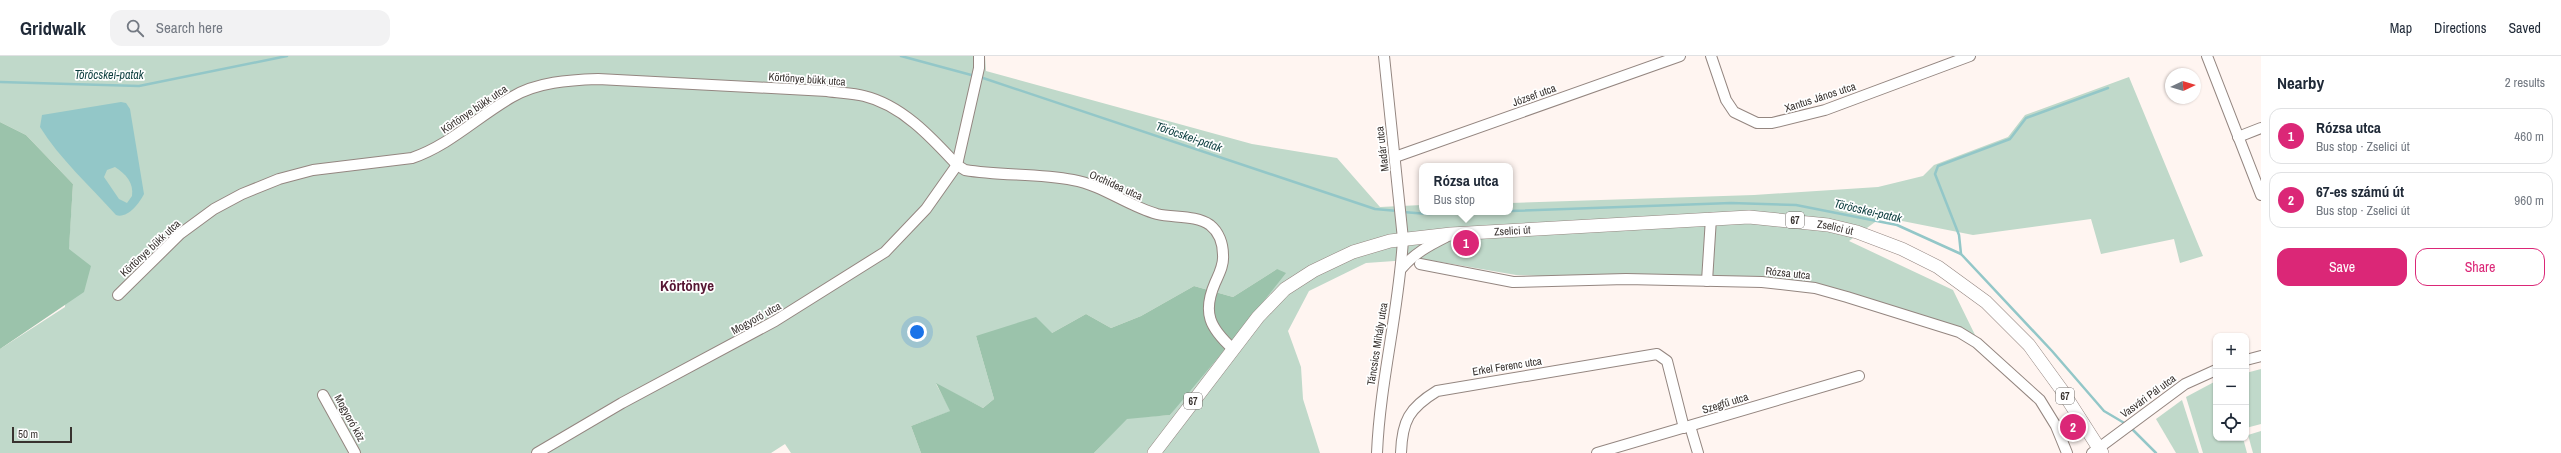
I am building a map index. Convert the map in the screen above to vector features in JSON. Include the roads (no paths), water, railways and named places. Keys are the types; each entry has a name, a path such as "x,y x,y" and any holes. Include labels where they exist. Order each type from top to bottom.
{"main road":[{"name":"Zselici út","path":"1451,234 1711,218 1778,218 1828,225 1857,232 1902,249 1938,267 1986,302 2029,345 2061,389 2097,451"},
{"name":"67","path":"1154,453 1233,349 1285,289 1326,264 1353,252 1403,240 1451,234"}],"street":[{"path":"957,166 979,68 979,56"},
{"name":"Madár utca","path":"1384,56 1401,202 1403,240"},
{"name":"József utca","path":"1395,157 1680,56"},
{"name":"Xantus János utca","path":"1711,56 1726,100 1734,112 1757,123 1780,121 1825,110 1970,56"},
{"path":"2207,56 2261,195"},
{"name":"Körtönye bükk utca","path":"118,295 180,234 214,209 242,194 279,179 313,170 412,158 427,153 456,137 512,97 538,87 566,80 606,80 827,91 864,96 881,102 916,124 957,166"},
{"path":"2238,137 2261,128"},
{"name":"Orchidea utca","path":"957,166 974,172 1018,173 1073,180 1141,209 1198,220 1210,225 1222,244 1224,256 1210,294 1208,309 1210,324 1217,335 1233,349"},
{"name":"Mogyoró utca","path":"537,453 622,403 776,321 879,255 926,209 957,166"},
{"path":"1707,281 1711,218"},
{"path":"1402,269 1412,256 1423,248 1451,234"},
{"name":"Táncsics Mihály utca","path":"1377,453 1384,376 1402,269 1403,240"},
{"name":"Rózsa utca","path":"1420,264 1513,282 1626,279 1762,282 1815,288 1959,332 1977,343 2040,400 2056,426 2067,453"},
{"name":"Erkel Ferenc utca","path":"1401,453 1401,437 1408,415 1421,401 1436,391 1657,354 1667,361 1687,427"},
{"path":"2249,359 2261,356"},
{"name":"Vasvári Pál utca","path":"2097,451 2136,418 2185,384 2213,371"},
{"name":"Szegfű utca","path":"1597,453 1859,376"},
{"name":"Mogyoró köz","path":"323,395 356,453"},
{"path":"1687,427 1698,453"}],"water":[{"path":"121,102 126,103 130,109 144,194 132,210 124,215 116,215 56,150 40,127 42,115","holes":["115,167 126,176 132,187 132,196 127,203 119,199 104,177 107,170"]}],"waterway":[{"name":"Töröcskei-patak","path":"0,82 139,86 287,56"},
{"name":"Töröcskei-patak","path":"901,56 975,76"},
{"name":"Töröcskei-patak","path":"980,77 1375,209 1398,211"},
{"path":"1961,254 1959,235 1935,174 1938,166 2010,139 2026,118 2108,88"},
{"name":"Töröcskei-patak","path":"1513,211 1731,203 1796,205 1897,225 1961,254 2052,351 2104,411 2126,424"},
{"name":"Töröcskei-patak","path":"1403,212 1419,213"},
{"name":"Töröcskei-patak","path":"2130,427 2156,453"}],"place":[{"name":"Rózsa utca","path":"1466,243"},
{"name":"67-es számú út","path":"2073,427"}],"district":[{"name":"Körtönye","path":"687,285"}]}
